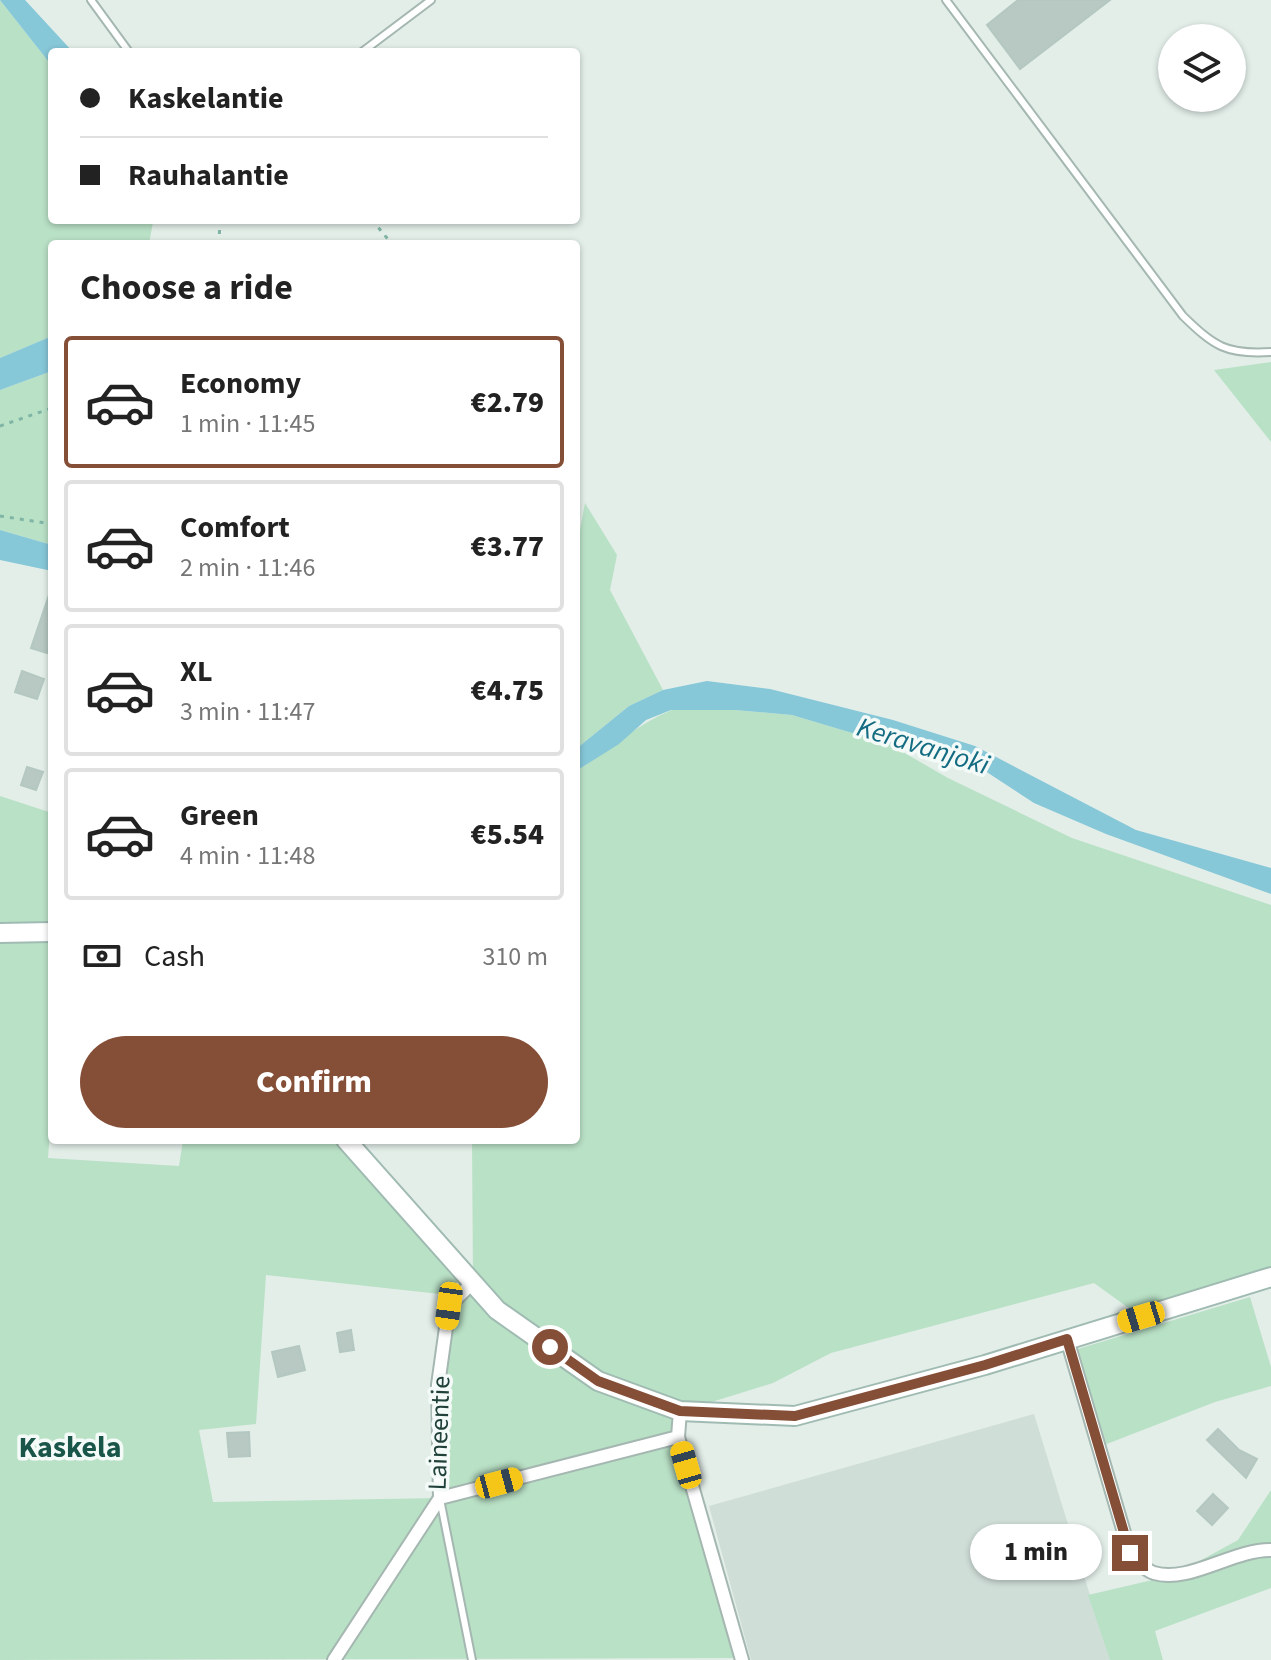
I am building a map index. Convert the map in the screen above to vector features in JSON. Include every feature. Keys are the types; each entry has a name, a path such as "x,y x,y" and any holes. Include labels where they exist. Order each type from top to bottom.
{"street":[{"path":"0,933 48,932"},
{"path":"350,1144 497,1310 598,1381 680,1411 795,1416 985,1365 1271,1277"},
{"name":"Laineentie","path":"334,1660 440,1498 438,1385 449,1306 473,1282"},
{"path":"1067,1339 1130,1553 1152,1573 1174,1575 1256,1550 1271,1550"},
{"path":"680,1411 678,1437 742,1660"},
{"path":"440,1498 678,1437"}],"lane":[{"path":"91,0 126,48"},
{"path":"367,48 431,0"},
{"path":"946,0 1183,316 1210,343 1227,351 1271,352"},
{"path":"440,1498 472,1660"}],"path":[{"path":"375,224 389,240"},
{"path":"0,426 48,409"},
{"path":"0,516 48,523"}],"shaded area":[{"path":"1034,1414 1110,1660 751,1660 709,1506"}],"green space":[{"path":"0,0 48,61 48,224 153,224 150,240 48,240 48,338 0,358"},
{"path":"1271,362 1271,442 1214,370"},
{"path":"48,372 48,544 0,530 0,390"},
{"path":"585,503 617,555 610,590 663,690 629,706 580,746 580,530"},
{"path":"672,710 735,710 792,715 889,744 948,778 1072,838 1271,905 1271,1277 1141,1317 1094,1283 831,1353 773,1383 670,1415 742,1658 0,1660 0,796 48,812 48,1158 179,1166 182,1144 350,1144 463,1272 449,1295 266,1275 256,1424 199,1430 213,1502 440,1498 438,1385 449,1306 473,1281 472,1144 580,1144 580,768"},
{"path":"1250,1297 1271,1367 1271,1386 1215,1402 1099,1447 1071,1351"},
{"path":"1271,1490 1271,1588 1155,1631 1163,1660 1110,1660 1088,1595 1174,1575 1238,1540"}],"water":[{"path":"0,0 25,0 69,48 48,48 48,61"},
{"path":"48,338 48,372 0,390 0,358"},
{"path":"0,530 48,544 48,570 0,560"},
{"name":"Keravanjoki","path":"707,681 770,689 893,720 975,746 1136,830 1271,868 1271,894 1106,834 1034,803 976,765 889,744 792,715 735,710 671,710 646,720 619,744 580,768 580,746 629,706 663,690"}],"building":[{"path":"1018,0 1110,0 1020,69 987,25"},
{"path":"48,598 48,650 47,653 31,648"},
{"path":"22,671 44,679 37,699 15,692"},
{"path":"27,767 43,772 36,790 21,785"},
{"path":"351,1330 354,1350 340,1352 337,1333"},
{"path":"299,1346 305,1370 278,1377 272,1352"},
{"path":"1218,1429 1239,1450 1257,1459 1246,1478 1207,1440"},
{"path":"249,1432 250,1456 229,1457 227,1433"},
{"path":"1213,1494 1228,1508 1212,1525 1197,1511"}],"district":[{"name":"Kaskela","path":"70,1447"}],"route":[{"path":"550,1347 598,1381 680,1411 795,1416 985,1365 1067,1339 1130,1553"}]}
